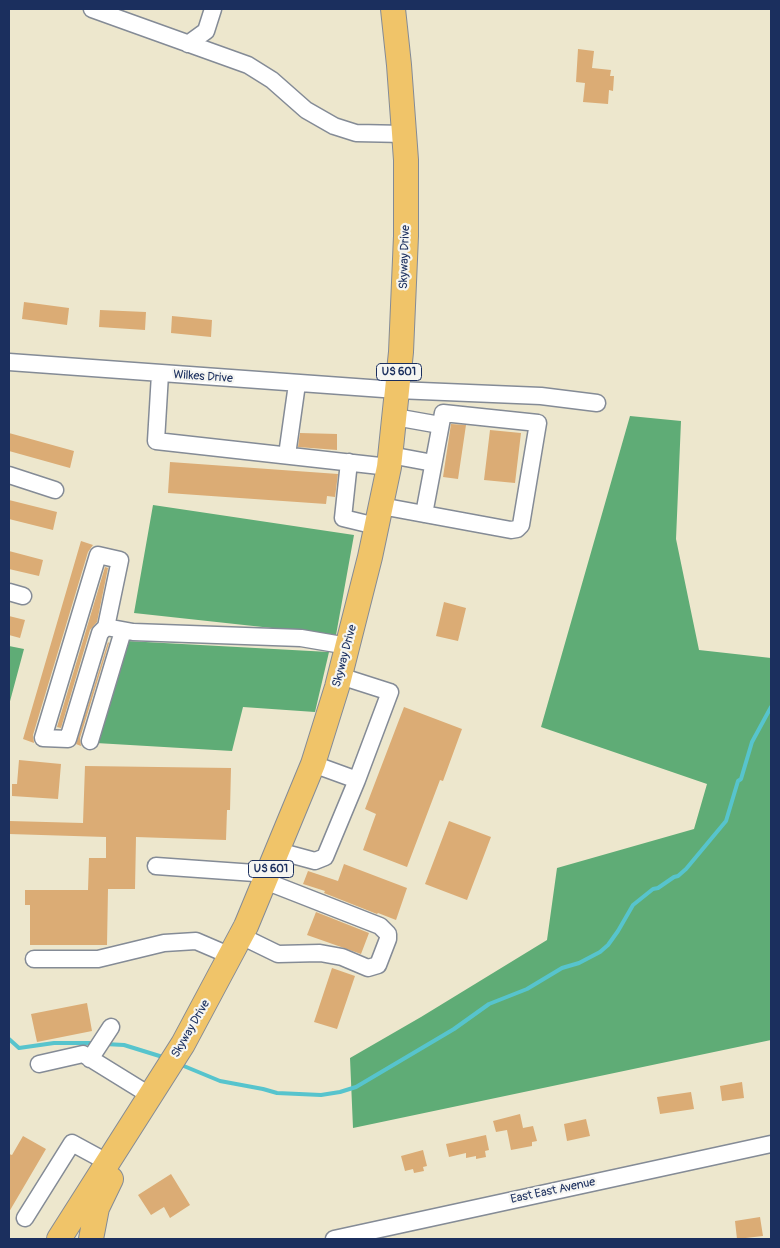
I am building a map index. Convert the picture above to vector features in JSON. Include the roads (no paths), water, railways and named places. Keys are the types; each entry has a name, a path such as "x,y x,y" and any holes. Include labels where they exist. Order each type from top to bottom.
{"highway":[{"name":"Skyway Drive","path":"59,1239 183,1044 236,946 267,878 313,764 340,676 378,516 389,461 398,390 406,236 405,134 393,9"},
{"name":"US 601","path":"91,1239 98,1208 151,1096"}],"street":[{"path":"92,9 248,65 272,80 306,110 334,126 356,133 405,134"},
{"path":"188,44 206,31 213,9"},
{"name":"Wilkes Drive","path":"9,362 298,384 541,396 596,403"},
{"path":"160,374 156,440 349,462 433,463"},
{"path":"287,455 298,384"},
{"path":"489,417 492,394"},
{"path":"349,462 343,518 424,514 511,530 517,529 521,525 541,396"},
{"path":"424,514 441,415 446,412 538,422"},
{"path":"395,418 440,425"},
{"path":"9,475 55,490"},
{"path":"98,555 120,560 106,627 100,633 68,739 42,738 98,555"},
{"path":"106,627 133,632 301,638 348,646"},
{"path":"90,741 124,631"},
{"path":"278,851 315,860 325,857 357,780 390,692 340,676"},
{"path":"313,764 357,780"},
{"path":"34,959 98,959 164,943 196,940 278,954 320,953 342,957 368,968 378,965 388,938 388,934 380,926 267,878 156,866"},
{"path":"90,1059 111,1027"},
{"path":"39,1064 83,1054 151,1096"},
{"path":"25,1218 72,1143 107,1162"},
{"name":"East East Avenue","path":"334,1239 351,1237 771,1144"}],"waterway":[{"path":"179,1064 220,1081 277,1093 321,1095 340,1092 356,1087 454,1029 489,1004 527,989 562,968 579,963 600,952 608,945 618,931 633,905 653,889 678,876 686,869 726,821 752,742 771,707"},
{"path":"9,1039 19,1048 54,1043 96,1043"},
{"path":"105,1044 124,1045 166,1058"}]}
